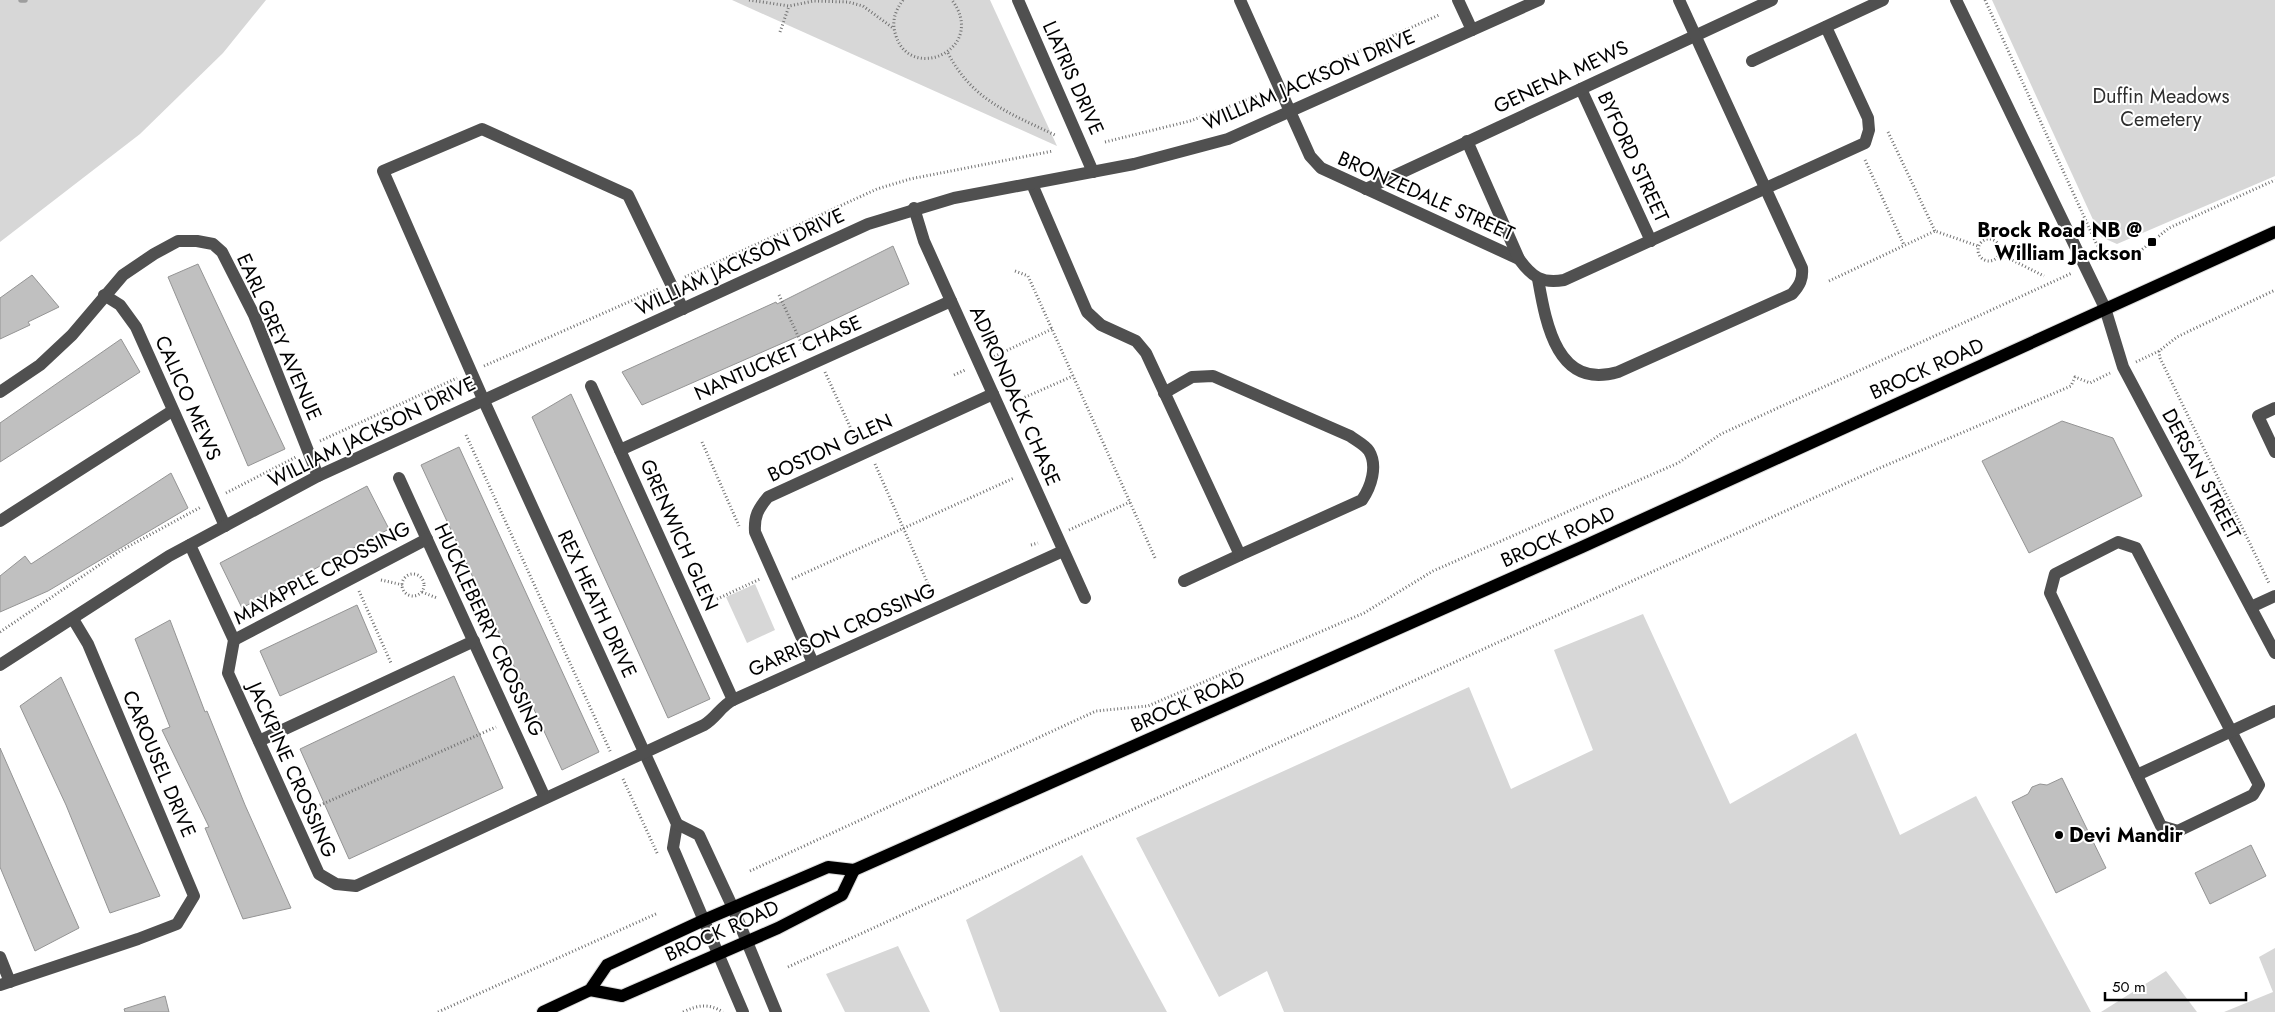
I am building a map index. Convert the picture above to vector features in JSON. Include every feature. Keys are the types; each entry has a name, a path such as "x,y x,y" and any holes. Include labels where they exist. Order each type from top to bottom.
{"main road":[{"name":"BROCK ROAD","path":"854,870 842,895 747,942 622,996 590,990 607,965 704,920 828,867 854,870 1573,551 1855,421 2275,232"},
{"path":"543,1012 590,990"}],"street":[{"name":"LIATRIS DRIVE","path":"1018,0 1093,172"},
{"name":"BRONZEDALE STREET","path":"1240,0 1292,112 1310,156 1320,168 1519,258"},
{"path":"1458,0 1472,30"},
{"name":"WILLIAM JACKSON DRIVE","path":"0,666 130,580 190,545 318,476 868,224 914,208 954,198 1134,164 1228,139 1539,0"},
{"path":"1538,280 1544,317 1565,359 1582,374 1594,377 1618,372 1792,294 1800,286 1803,277 1802,268 1679,0"},
{"name":"GENENA MEWS","path":"1366,190 1772,0"},
{"path":"1752,61 1883,0"},
{"path":"1956,0 2105,308"},
{"path":"1467,142 1519,258 1528,272 1538,280 1551,282 1564,280 1865,143 1869,130 1868,118 1826,27"},
{"name":"BYFORD STREET","path":"1580,89 1650,240"},
{"name":"REX HEATH DRIVE","path":"671,283 628,195 482,128 383,172 483,399 677,824"},
{"path":"1032,184 1087,312 1101,325 1136,341 1146,353 1240,555"},
{"name":"ADIRONDACK CHASE","path":"914,208 924,241 1085,598"},
{"name":"EARL GREY AVENUE","path":"0,392 40,365 72,335 104,295 123,275 178,241 197,241 214,244 222,252 254,315 318,476"},
{"path":"671,283 682,309"},
{"name":"CALICO MEWS","path":"104,295 120,305 136,327 225,526"},
{"name":"NANTUCKET CHASE","path":"620,450 951,301"},
{"name":"DERSAN STREET","path":"2105,308 2123,367 2275,653"},
{"path":"1164,393 1192,377 1213,376 1350,436 1369,451 1373,470 1370,488 1362,500 1184,581"},
{"name":"GRENWICH GLEN","path":"591,386 733,700"},
{"name":"BOSTON GLEN","path":"813,663 755,532 754,519 758,508 768,496 993,394"},
{"path":"2275,408 2258,416 2275,452"},
{"path":"0,521 172,411"},
{"name":"HUCKLEBERRY CROSSING","path":"399,478 545,798"},
{"name":"MAYAPPLE CROSSING","path":"234,640 427,539"},
{"path":"2118,542 2136,548 2259,785 2253,795 2178,831 2162,826 2137,775 2050,593 2055,574 2118,542"},
{"path":"190,545 234,640"},
{"name":"GARRISON CROSSING","path":"644,753 713,720 725,704 733,700 1063,551"},
{"path":"2251,607 2273,591"},
{"name":"CAROUSEL DRIVE","path":"5,983 138,940 177,924 194,896 88,644 73,619"},
{"name":"JACKPINE CROSSING","path":"234,640 228,673 318,874 336,884 356,886 644,753"},
{"path":"259,741 474,642"},
{"path":"2137,775 2275,711"},
{"path":"743,1012 673,848 677,824 699,835 733,908 776,1012"},
{"path":"0,957 5,983"}],"path":[{"path":"749,0 789,6 814,1 848,2 863,6 894,29"},
{"path":"903,0 897,8 894,29 897,40 904,49 914,56 925,59 937,58 948,53 956,44 961,34 962,22 959,10 952,0"},
{"path":"1985,0 2097,245 2110,254"},
{"path":"780,32 789,6"},
{"path":"1297,79 1439,15"},
{"path":"948,53 956,70 965,81 991,104 1055,135"},
{"path":"1105,142 1190,121 1257,96"},
{"path":"1888,132 1936,231"},
{"path":"0,632 120,551 262,473 294,459 324,438 877,189 910,179 1053,151"},
{"path":"1863,156 1904,245"},
{"path":"2134,256 2169,228 2275,180"},
{"path":"1829,281 1936,231 1978,246"},
{"path":"1989,238 1997,240 2000,254 1994,260 1985,261 1978,255 1978,246 1982,240 1989,238"},
{"path":"2000,254 2044,276"},
{"path":"1015,271 1028,276 1156,560"},
{"path":"750,871 1096,711 1148,706 1364,613 1433,572 1678,463 1721,434 2051,283"},
{"path":"2273,591 2160,358 2159,352 2176,337 2275,290"},
{"path":"779,295 807,353"},
{"path":"989,359 1052,329"},
{"path":"954,375 969,368"},
{"path":"824,369 858,445"},
{"path":"1011,403 1073,376"},
{"path":"788,967 1866,474 2071,386 2075,377 2090,383"},
{"path":"466,435 660,860"},
{"path":"874,461 938,607"},
{"path":"789,580 1028,471"},
{"path":"1069,530 1130,502"},
{"path":"1031,546 1038,543"},
{"path":"411,568 413,574 422,579 424,585 422,592 410,595 405,591 403,585 407,576 413,574"},
{"path":"717,599 763,578"},
{"path":"374,579 403,585"},
{"path":"358,588 393,666"},
{"path":"422,592 440,599"},
{"path":"293,818 510,720"},
{"path":"438,1012 658,914"},
{"path":"683,1012 699,1005 714,1007 723,1012"}],"green space":[{"path":"0,0 266,0 223,53 140,134 0,242"},
{"path":"732,0 990,0 1057,146"},
{"name":"Duffin Meadows Cemetery","path":"1992,0 2275,0 2275,176 2117,244 2101,237"},
{"path":"755,584 775,630 747,643 726,597"},
{"path":"1643,614 1730,804 1856,733 1900,835 1976,796 2091,1012 1284,1012 1267,971 1219,997 1136,838 1469,687 1511,789 1593,750 1554,650"},
{"path":"1082,855 1167,1012 1000,1012 966,920"},
{"path":"898,946 930,1012 845,1012 826,974"},
{"path":"2275,948 2275,1012 2224,1012 2273,992 2259,957"},
{"path":"2166,971 2197,1012 2101,1012"}],"building":[{"path":"893,246 909,284 810,331 642,405 622,372 776,302 777,304"},
{"path":"198,264 285,449 248,466 168,277"},
{"path":"32,275 59,307 28,322 30,325 0,339 0,298"},
{"path":"121,339 140,372 0,462 0,423"},
{"path":"571,394 710,699 668,718 532,417"},
{"path":"2062,421 2113,438 2142,496 2029,553 1982,461"},
{"path":"459,447 599,752 562,770 421,465"},
{"path":"171,473 188,508 48,591 0,612 0,576 25,556 31,564"},
{"path":"367,486 389,529 242,608 220,563"},
{"path":"357,605 377,652 280,696 260,651"},
{"path":"170,620 205,712 207,711 245,805 291,908 243,919 205,828 209,827 162,730 170,727 135,639"},
{"path":"454,676 503,788 349,859 300,749"},
{"path":"61,677 160,896 110,913 66,805 20,706"},
{"path":"0,748 79,928 35,951 0,867"},
{"name":"Devi Mandir","path":"2062,778 2106,868 2056,893 2012,802 2028,794 2032,787 2040,784 2047,785"},
{"path":"2251,845 2266,876 2210,904 2195,873"},
{"path":"165,996 169,1012 125,1012 124,1009"}],"place":[{"name":"Brock Road NB @ William Jackson","path":"2152,242"},
{"name":"Devi Mandir","path":"2059,835"}]}
